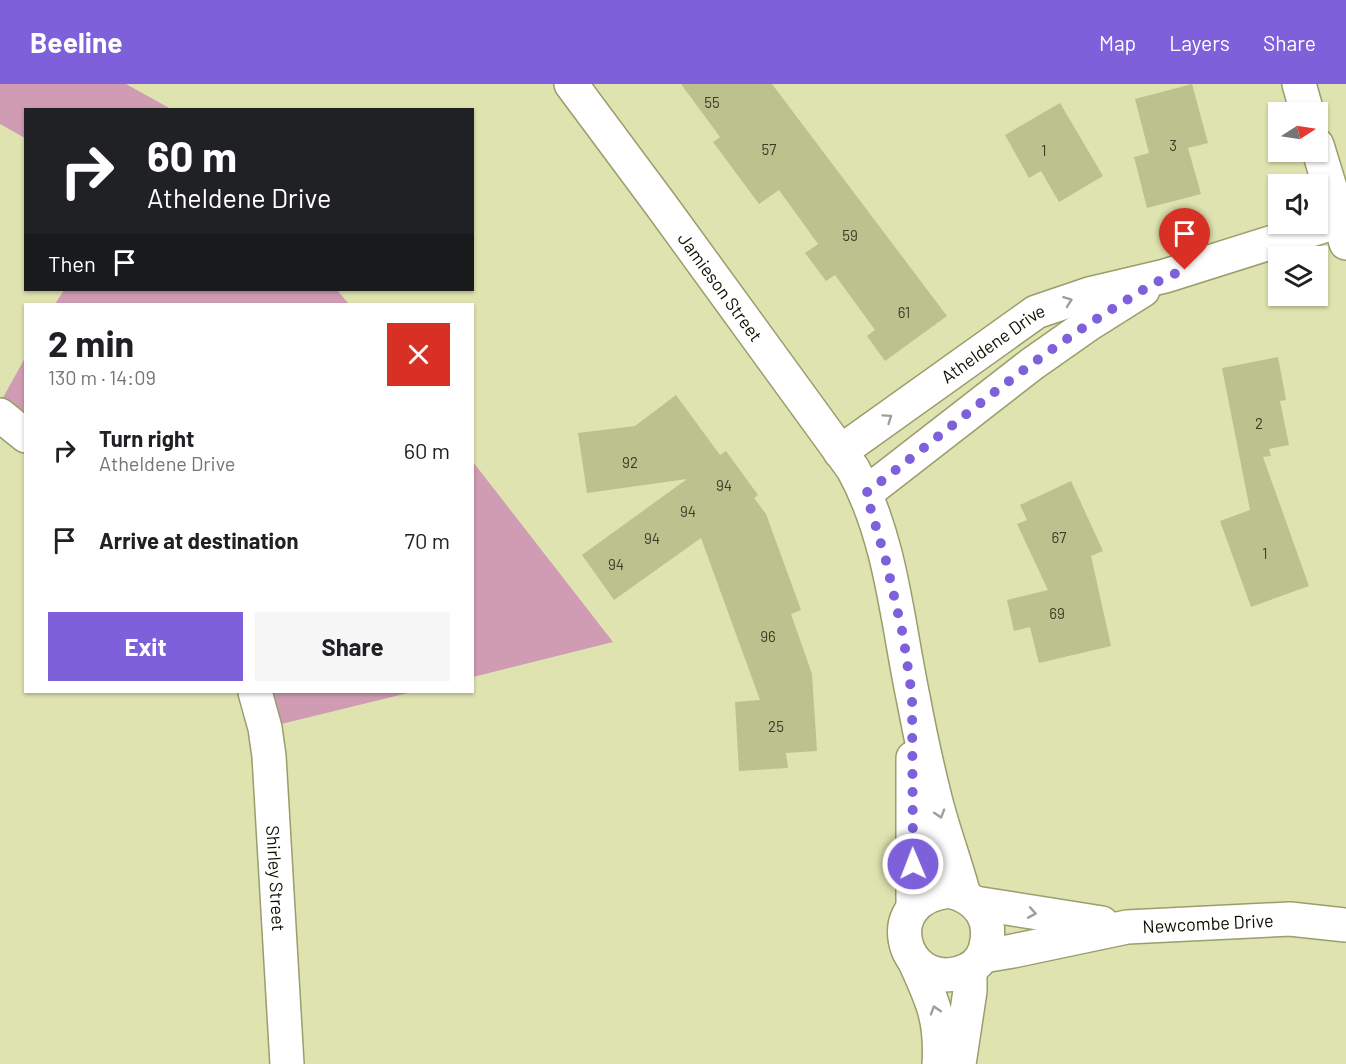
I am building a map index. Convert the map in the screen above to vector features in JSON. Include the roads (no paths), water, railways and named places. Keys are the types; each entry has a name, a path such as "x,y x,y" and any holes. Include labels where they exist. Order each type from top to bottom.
{"street":[{"name":"Jamieson Street","path":"571,84 840,452 866,493 886,561 903,635 912,696"},
{"path":"1299,84 1304,102"},
{"path":"1323,162 1344,227"},
{"name":"Atheldene Drive","path":"840,452 1036,312 1089,294 1165,276 1344,227"},
{"name":"Atheldene Drive","path":"866,493 1032,364 1089,324 1165,276"},
{"path":"0,415 24,434"},
{"name":"Shirley Street","path":"255,693 261,710 269,756 287,1064"},
{"path":"912,696 934,795 969,899"},
{"path":"912,696 913,908"},
{"path":"939,1064 939,1024 934,1004 907,948 905,934 906,921 913,908 923,898 950,891 969,899 983,914 988,927 987,941 976,963 958,1064"},
{"name":"Newcombe Drive","path":"969,899 1036,914 1127,927"},
{"name":"Newcombe Drive","path":"1290,919 1346,906"},
{"name":"Newcombe Drive","path":"976,963 1013,951 1127,927 1290,919 1346,925"},
{"path":"914,960 924,969 950,976 976,963"}]}
